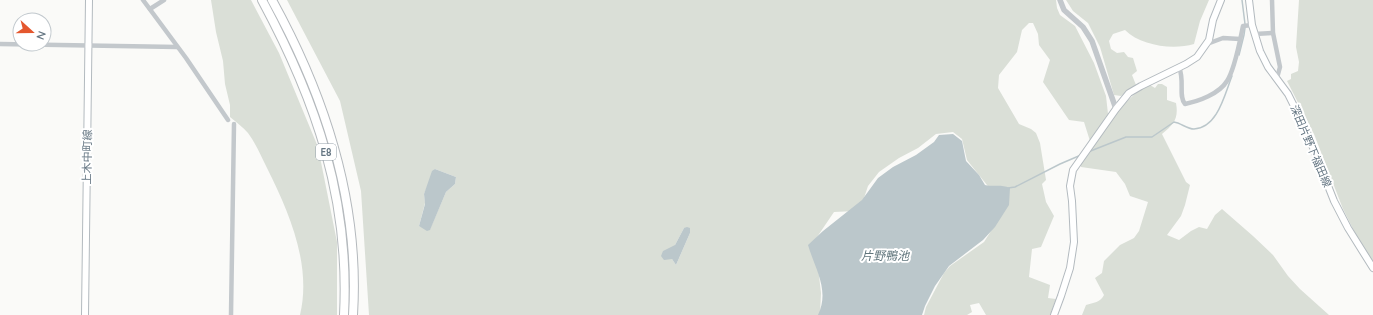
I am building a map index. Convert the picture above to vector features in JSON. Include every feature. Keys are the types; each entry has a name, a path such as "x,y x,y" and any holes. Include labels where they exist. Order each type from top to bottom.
{"highway":[{"name":"E8","path":"262,0 278,29 303,85 314,113 331,168 340,218 344,254 344,315"},
{"name":"E8","path":"272,0 288,30 312,82 322,108 339,165 350,225 354,282 353,315"}],"main road":[{"name":"上木中町線","path":"85,315 89,0"},
{"path":"1054,315 1070,268 1074,242 1070,186 1074,170 1116,109 1129,93 1196,57 1207,44 1214,14 1221,0"},
{"name":"深田片野下福田線","path":"1249,0 1252,26 1260,52 1268,67 1288,94 1306,130 1334,200 1373,268"}],"street":[{"path":"142,0 193,68 228,120"},
{"path":"150,9 164,0"},
{"path":"1060,0 1064,10 1075,18 1088,34 1096,51 1116,109"},
{"path":"1272,0 1273,33 1280,67 1277,78"},
{"path":"1179,67 1182,77 1181,94 1183,102 1185,104 1206,98 1227,81 1243,26 1252,26"},
{"path":"1255,34 1273,33"},
{"path":"1207,44 1222,38 1240,39"},
{"path":"0,44 177,47"},
{"path":"232,315 234,124"}],"shaded area":[{"path":"211,0 251,0 279,53 318,147 337,242 337,315 300,315 303,296 303,277 301,258 296,239 283,202 256,146 246,131 230,117 230,105 225,84 223,61 216,32"},
{"path":"287,0 1056,0 1060,15 1075,26 1094,63 1106,96 1108,114 1090,141 1084,122 1069,120 1043,82 1050,60 1039,45 1038,34 1033,23 1029,23 1022,30 1017,52 999,75 998,88 1019,124 1036,133 1040,143 1046,180 1042,184 1046,202 1054,216 1041,247 1032,249 1029,277 1050,285 1048,298 1056,299 1050,315 986,315 979,303 970,305 972,312 967,315 924,315 926,307 944,273 950,266 984,242 1002,214 991,190 967,160 962,139 953,132 936,134 918,148 899,158 879,172 868,186 862,204 856,211 834,212 815,240 821,293 820,315 369,315 361,191 340,101","holes":["435,169 456,177 455,184 446,192 430,229 419,226 425,203 424,194","684,228 690,228 690,233 676,265 672,259 675,245"]},
{"path":"1066,0 1209,0 1200,21 1194,44 1177,47 1148,43 1140,40 1125,30 1113,34 1109,41 1111,49 1117,53 1124,52 1128,57 1133,58 1137,71 1132,75 1136,85 1121,96 1114,95 1100,47 1088,23 1073,11"},
{"path":"1299,0 1373,0 1373,262 1357,237 1343,209 1314,134 1287,81 1291,79 1291,74 1298,71 1299,62 1296,47"},
{"path":"1158,84 1162,84 1167,87 1167,100 1176,103 1176,117 1169,128 1162,134 1186,182 1190,185 1181,216 1167,235 1179,240 1199,227 1207,229 1215,215 1222,209 1273,255 1288,276 1300,289 1329,315 1082,315 1086,305 1096,302 1103,297 1104,295 1095,278 1102,273 1104,261 1120,245 1134,238 1139,231 1148,202 1130,196 1125,184 1116,172 1081,167 1080,165 1092,146 1123,105 1138,91 1150,85 1155,88"}],"water":[{"name":"片野鴨池","path":"953,134 962,141 966,161 979,175 985,185 1004,186 1010,188 1009,205 995,227 983,240 949,266 935,286 922,315 818,315 821,306 822,288 808,245 862,200 878,178 893,167 916,155 934,142 939,135"},
{"path":"435,169 456,177 455,184 446,192 430,230 427,231 419,226 425,204 424,194 432,171"},
{"path":"684,228 690,228 690,233 676,265 672,259 664,260 661,256 663,251 675,245"}],"waterway":[{"path":"1242,0 1245,24"},
{"path":"1239,55 1245,28"},
{"path":"1088,152 1126,137 1152,137 1174,122 1191,129 1202,127 1209,123 1215,116 1232,76"},
{"path":"1008,188 1015,187 1081,155"}]}
